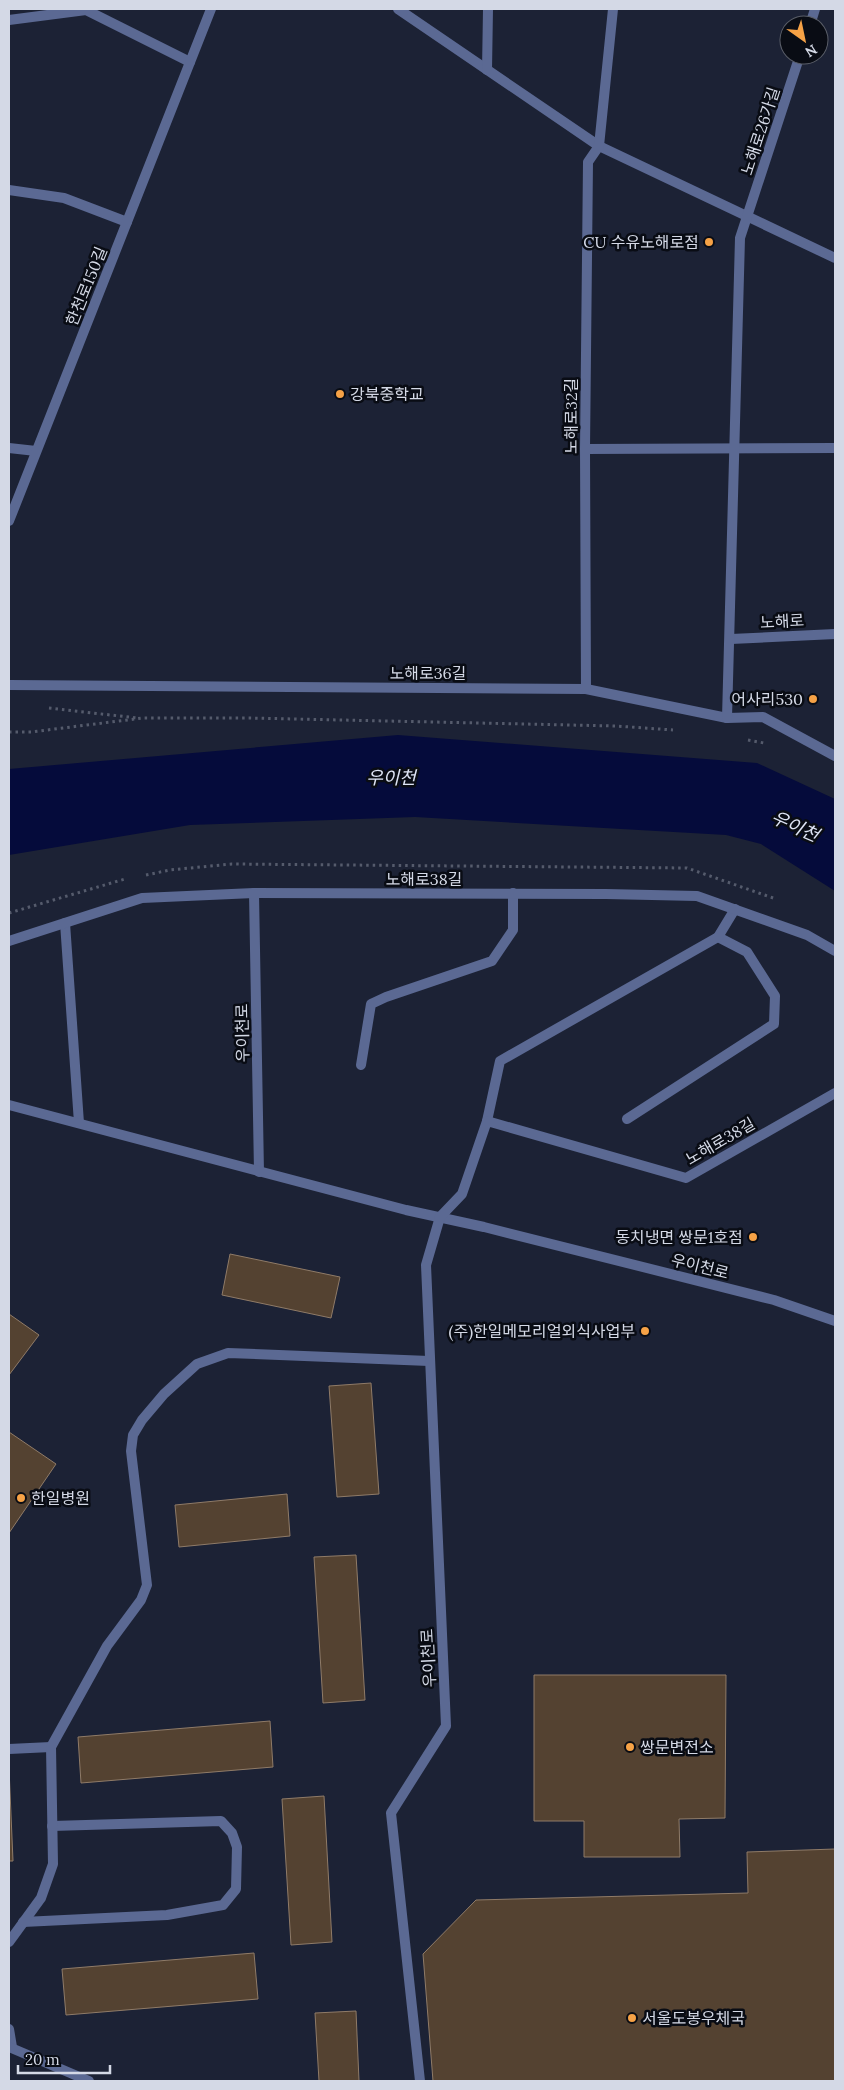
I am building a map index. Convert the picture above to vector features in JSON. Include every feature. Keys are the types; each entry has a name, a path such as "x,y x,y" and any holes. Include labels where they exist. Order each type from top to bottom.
{"street":[{"name":"한천로150길","path":"9,521 211,9"},
{"path":"398,9 599,146 835,258"},
{"path":"487,70 488,9"},
{"name":"노해로32길","path":"586,689 585,449 588,162 599,146 613,9"},
{"path":"9,20 86,10 190,62"},
{"name":"노해로26가길","path":"749,216 797,65"},
{"path":"9,190 64,198 127,222"},
{"path":"727,718 731,639 740,238 749,216"},
{"path":"9,448 36,451"},
{"path":"585,449 835,448"},
{"name":"노해로","path":"731,639 835,634"},
{"name":"노해로36길","path":"9,685 48,687 586,689 727,718 763,717 835,756"},
{"name":"노해로38길","path":"9,941 142,898 254,893 697,896 807,935 835,952"},
{"name":"우이천로","path":"254,893 259,1172"},
{"path":"361,1065 371,1004 386,996 492,961 513,930 513,894"},
{"path":"440,1218 462,1194 486,1122 500,1061 718,937 735,910"},
{"path":"66,922 79,1123"},
{"path":"627,1119 774,1024 775,996 747,952 718,937"},
{"name":"노해로38길","path":"486,1122 686,1178 835,1093"},
{"name":"우이천로","path":"9,1106 440,1218 484,1226 774,1300 835,1321"},
{"name":"우이천로","path":"420,2081 391,1813 446,1726 426,1264 440,1218"},
{"path":"9,1942 41,1898 53,1864 51,1747 107,1646 141,1600 147,1585 131,1451 133,1436 142,1420 164,1394 197,1364 228,1354 429,1361"},
{"path":"9,1749 51,1747"},
{"path":"23,1922 167,1915 223,1905 236,1889 237,1847 232,1833 221,1821 52,1826"},
{"path":"9,2030 10,2047 89,2081"}],"path":[{"path":"48,687 48,708 143,718 249,718 597,726 681,731"},
{"path":"9,732 31,732 143,718"},
{"path":"745,740 772,744"}],"water":[{"name":"우이천","path":"398,735 757,763 835,799 835,891 761,844 726,835 415,817 190,825 9,855 9,769"}],"building":[{"path":"230,1254 340,1277 331,1318 222,1295"},
{"path":"9,1314 39,1335 9,1375"},
{"path":"371,1383 379,1494 337,1497 329,1386"},
{"name":"한일병원","path":"9,1432 56,1464 9,1533"},
{"path":"287,1494 290,1536 179,1547 175,1505"},
{"path":"356,1555 365,1700 323,1703 314,1557"},
{"name":"쌍문변전소","path":"534,1675 726,1675 725,1818 679,1819 680,1857 584,1857 584,1821 534,1821"},
{"path":"270,1721 273,1767 81,1783 78,1737"},
{"path":"9,1768 13,1861 9,1861"},
{"path":"324,1796 332,1942 291,1945 282,1799"},
{"name":"서울도봉우체국","path":"835,1849 835,2081 433,2081 423,1954 476,1900 748,1893 747,1852"},
{"path":"254,1953 258,1999 66,2015 62,1969"},
{"path":"356,2011 359,2081 319,2081 315,2013"}],"place":[{"name":"CU 수유노해로점","path":"709,242"},
{"name":"강북중학교","path":"340,394"},
{"name":"어사리530","path":"813,699"},
{"name":"동치냉면 쌍문1호점","path":"753,1237"},
{"name":"(주)한일메모리얼외식사업부","path":"645,1331"},
{"name":"한일병원","path":"21,1498"},
{"name":"쌍문변전소","path":"630,1747"},
{"name":"서울도봉우체국","path":"632,2018"}]}
